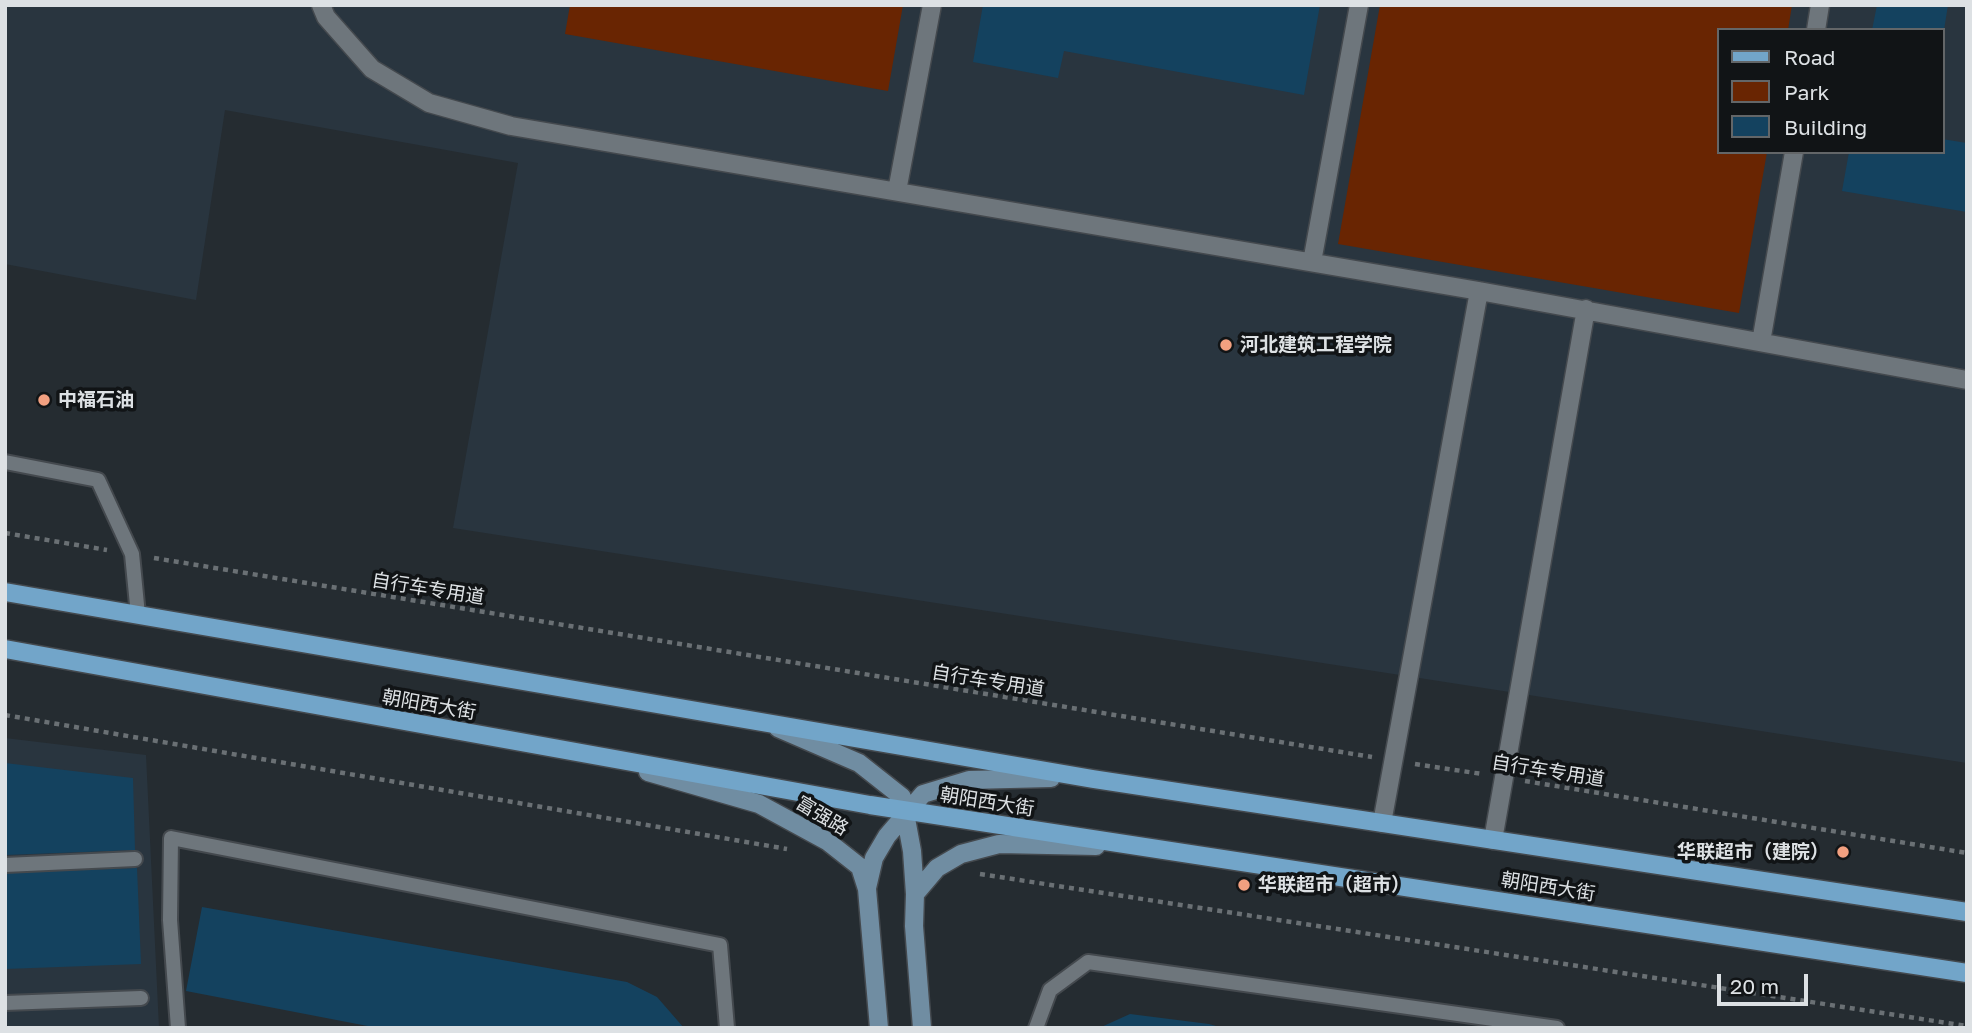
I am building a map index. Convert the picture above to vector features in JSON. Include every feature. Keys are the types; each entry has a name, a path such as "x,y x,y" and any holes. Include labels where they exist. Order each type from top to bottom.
{"main road":[{"name":"朝阳西大街","path":"5,592 1093,779 1967,912"},
{"name":"朝阳西大街","path":"5,649 906,812 1967,973"},
{"path":"768,723 859,763 902,797 915,894 922,1028"},
{"name":"富强路","path":"605,759 759,804 827,841 853,860 860,867 867,889 879,1028"},
{"path":"867,889 874,858 887,836 923,794 969,780 1023,777 1093,779"},
{"path":"915,894 937,868 961,854 999,844 1166,850"}],"street":[{"path":"321,5 326,16 372,69 429,103 511,126 1586,309 1967,380"},
{"path":"897,191 932,5"},
{"path":"1312,262 1359,5"},
{"path":"1816,28 1820,5"},
{"path":"1761,342 1794,154"},
{"path":"1382,823 1479,291"},
{"path":"1493,839 1586,309"}],"lane":[{"path":"5,462 98,480 132,554 138,615"},
{"path":"178,1028 170,920 171,838 720,945 727,1028"},
{"path":"5,865 135,859"},
{"path":"1035,1028 1050,990 1088,962 1557,1028"},
{"path":"5,1003 141,998"}],"path":[{"name":"自行车专用道","path":"5,533 1967,853"},
{"path":"5,715 789,849"},
{"path":"979,874 1967,1026"}],"shaded area":[{"name":"河北建筑工程学院","path":"5,5 1967,5 1967,763 453,528 518,163 225,110 196,300 5,264"},
{"path":"5,738 146,755 159,1028 5,1028"}],"green space":[{"path":"570,5 903,5 888,91 565,34"},
{"path":"1380,5 1792,5 1788,28 1716,28 1716,154 1767,154 1739,313 1338,244"}],"building":[{"path":"983,5 1320,5 1304,95 1064,51 1058,78 973,62"},
{"path":"1877,5 1948,5 1944,30 1872,28"},
{"path":"1944,139 1967,143 1967,212 1842,191 1849,154 1944,154"},
{"path":"5,763 133,778 135,850 5,855"},
{"path":"137,868 141,964 5,969 5,873"},
{"path":"202,907 627,982 657,997 684,1028 378,1028 186,991"},
{"path":"1130,1014 1209,1024 1223,1028 1099,1028"}],"place":[{"name":"河北建筑工程学院","path":"1226,345"},
{"name":"中福石油","path":"44,400"},
{"name":"华联超市（建院）","path":"1843,852"},
{"name":"华联超市（超市）","path":"1244,885"}]}
